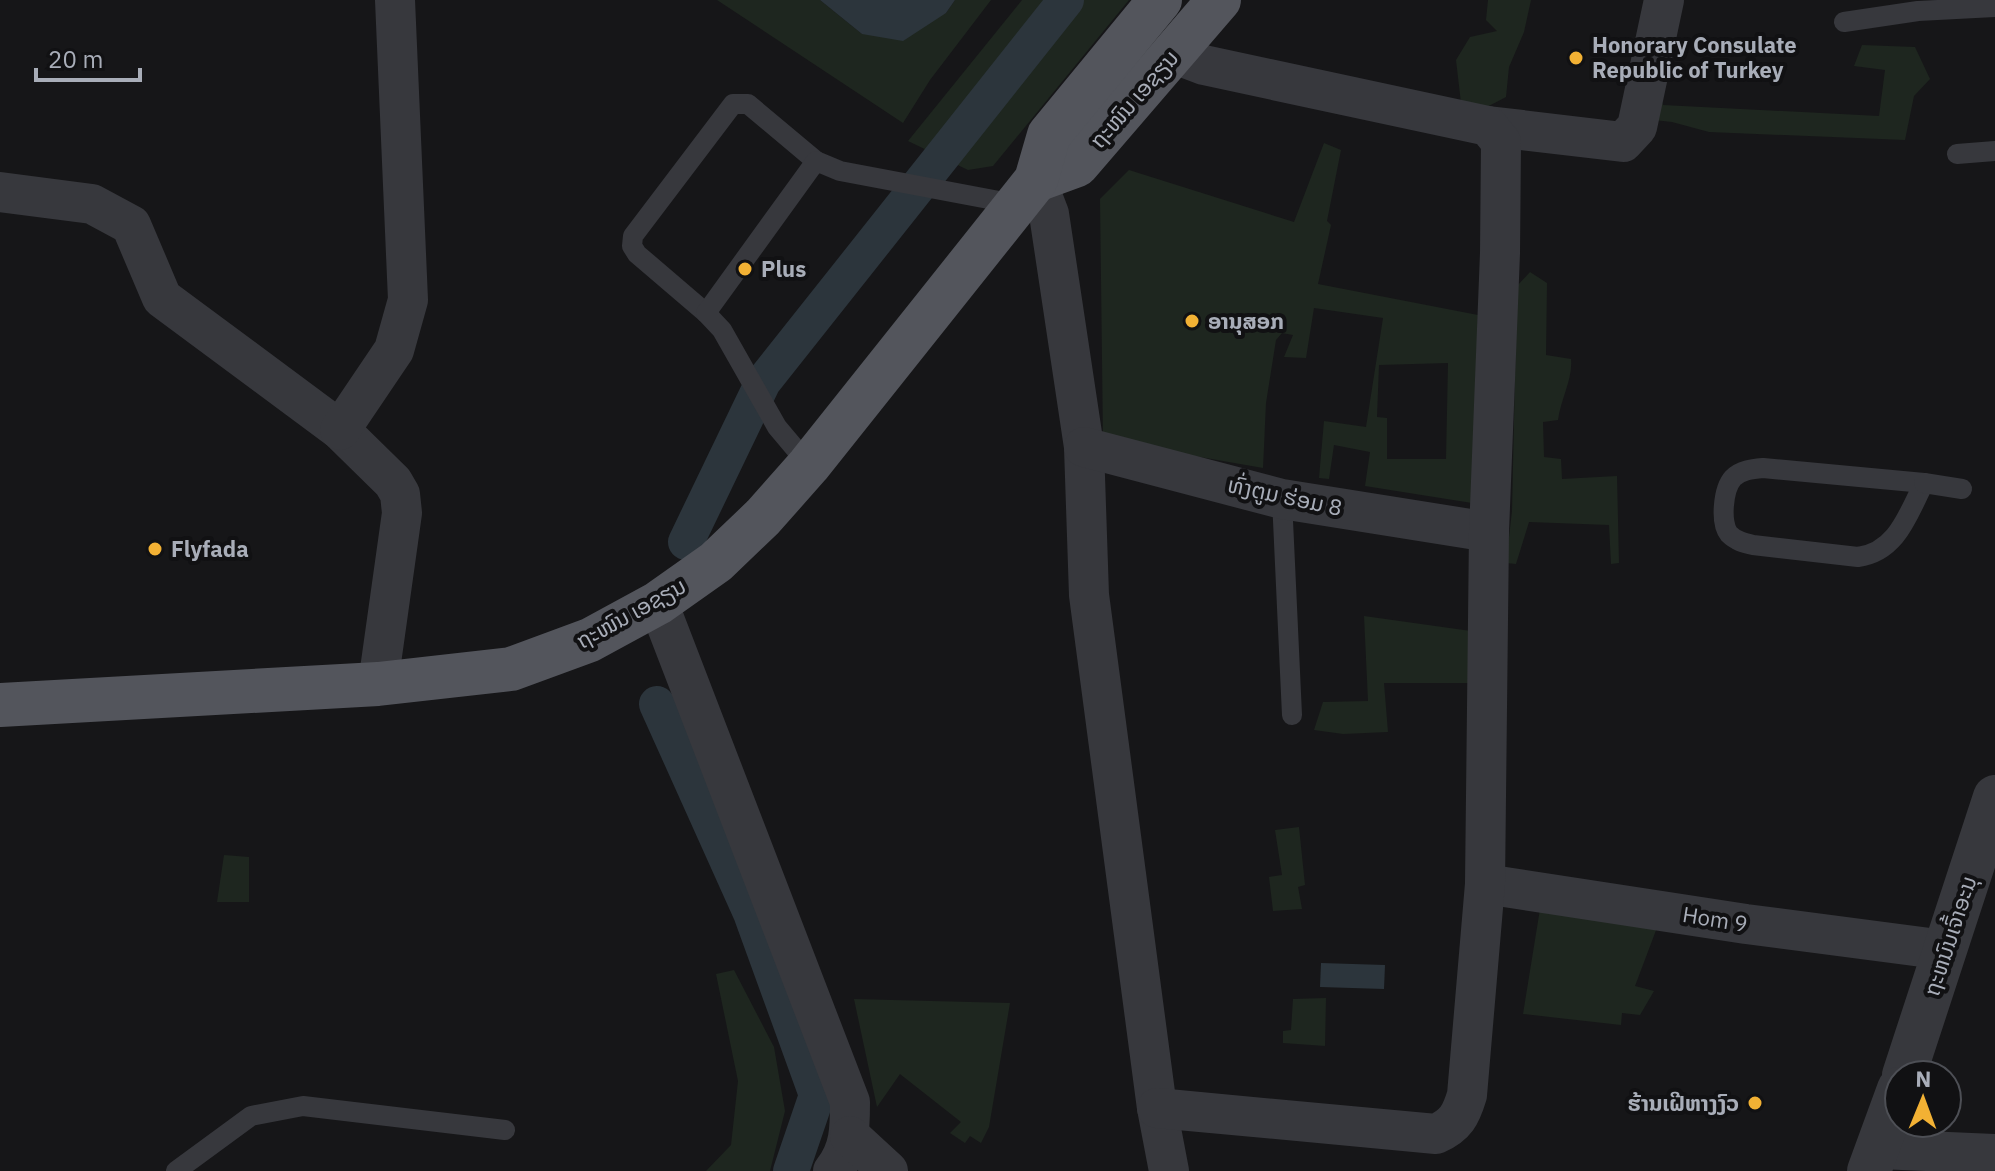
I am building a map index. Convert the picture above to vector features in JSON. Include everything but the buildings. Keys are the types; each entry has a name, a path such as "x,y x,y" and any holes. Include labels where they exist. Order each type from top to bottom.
{"main road":[{"name":"ຖະໜົນ ເອຊຽນ","path":"0,705 378,684 511,669 590,640 658,603 716,562 763,517 809,465 1026,192 1049,135 1160,0"},
{"name":"ຖະໜົນ ເອຊຽນ","path":"1026,192 1077,165 1219,0"}],"street":[{"path":"340,430 394,350 408,300 395,0"},
{"path":"1175,54 1204,65 1488,126 1623,142 1637,127 1664,0"},
{"path":"1157,1108 1436,1134 1450,1128 1460,1117 1467,1095 1485,884 1489,532 1500,253 1501,142 1488,126"},
{"path":"0,192 92,204 131,225 162,298 340,430 393,482 400,494 402,513 378,684"},
{"path":"1026,192 1049,214 1084,447 1089,595 1157,1108 1169,1171"},
{"name":"ທົ່ງຕູມ ຮ່ອມ 8","path":"1084,447 1282,499 1489,532"},
{"path":"658,603 850,1102 850,1136 840,1163 833,1171"},
{"name":"ຖະຫນົນເຈົ້າອະນຸ","path":"1909,1059 1995,797"},
{"name":"Hom 9","path":"1485,884 1945,950"},
{"path":"1883,1134 1874,1160 1995,1154"},
{"path":"850,1136 888,1171"}],"lane":[{"path":"1844,22 1918,11 1995,7"},
{"path":"809,465 777,427 722,330 637,254 632,246 633,236 733,104 748,104 816,161 840,171 958,195 1026,192"},
{"path":"1957,154 1995,151"},
{"path":"706,313 816,161"},
{"path":"1924,483 1902,527 1890,544 1874,555 1858,557 1753,545 1737,541 1727,532 1724,518 1729,485 1735,475 1749,469 1924,483 1962,489"},
{"path":"1282,499 1292,715"},
{"path":"176,1171 251,1116 303,1106 505,1130"}],"shaded area":[{"path":"717,0 820,0 862,34 946,13 955,0 991,0 930,80 903,123"},
{"path":"820,0 955,0 946,13 903,41 862,34"},
{"path":"1022,0 1129,0 993,166 968,170 908,141"},
{"path":"1488,0 1531,0 1524,32 1509,67 1506,97 1485,108 1461,103 1456,60 1470,37 1497,31 1486,20"},
{"path":"1862,45 1915,47 1930,79 1914,96 1905,140 1709,132 1672,122 1636,118 1658,92 1663,105 1879,116 1885,70 1854,66"},
{"path":"1324,143 1341,150 1327,221 1331,225 1318,284 1478,315 1472,503 1365,486 1370,452 1334,445 1329,479 1319,478 1324,421 1366,427 1383,318 1314,308 1306,358 1284,357 1293,335 1282,333 1276,340 1266,403 1263,468 1103,440 1100,199 1129,170 1294,222","holes":["1448,363 1446,459 1387,459 1387,418 1377,417 1379,365"]},
{"path":"1530,272 1547,283 1546,355 1571,359 1558,420 1543,422 1544,457 1561,459 1562,479 1617,476 1619,563 1611,564 1609,525 1529,522 1516,564 1506,563 1512,511 1517,286"},
{"path":"1364,616 1478,632 1478,683 1384,683 1388,732 1343,734 1314,730 1323,702 1368,701"},
{"path":"1299,827 1305,885 1298,887 1302,909 1273,911 1269,877 1282,875 1275,830"},
{"path":"224,855 249,857 249,902 217,902"},
{"path":"1540,909 1658,925 1635,986 1654,991 1640,1015 1622,1013 1621,1025 1523,1014"},
{"path":"1321,963 1385,965 1384,989 1320,987"},
{"path":"734,970 774,1047 785,1111 770,1171 706,1171 731,1145 738,1081 716,974"},
{"path":"1326,998 1325,1046 1283,1043 1283,1031 1291,1030 1293,999"},
{"path":"854,999 1010,1003 989,1127 981,1143 970,1136 965,1143 950,1133 961,1122 900,1074 877,1107"}],"waterway":[{"path":"686,542 763,382 1066,0"},
{"path":"657,704 751,913 817,1095 791,1171"}],"place":[{"name":"Honorary Consulate Republic of Turkey","path":"1576,58"},
{"name":"Plus","path":"745,269"},
{"name":"ອານຸສອກ","path":"1192,321"},
{"name":"Flyfada","path":"155,549"},
{"name":"ຮ້ານເຝີຫາງງົວ","path":"1755,1103"}]}
